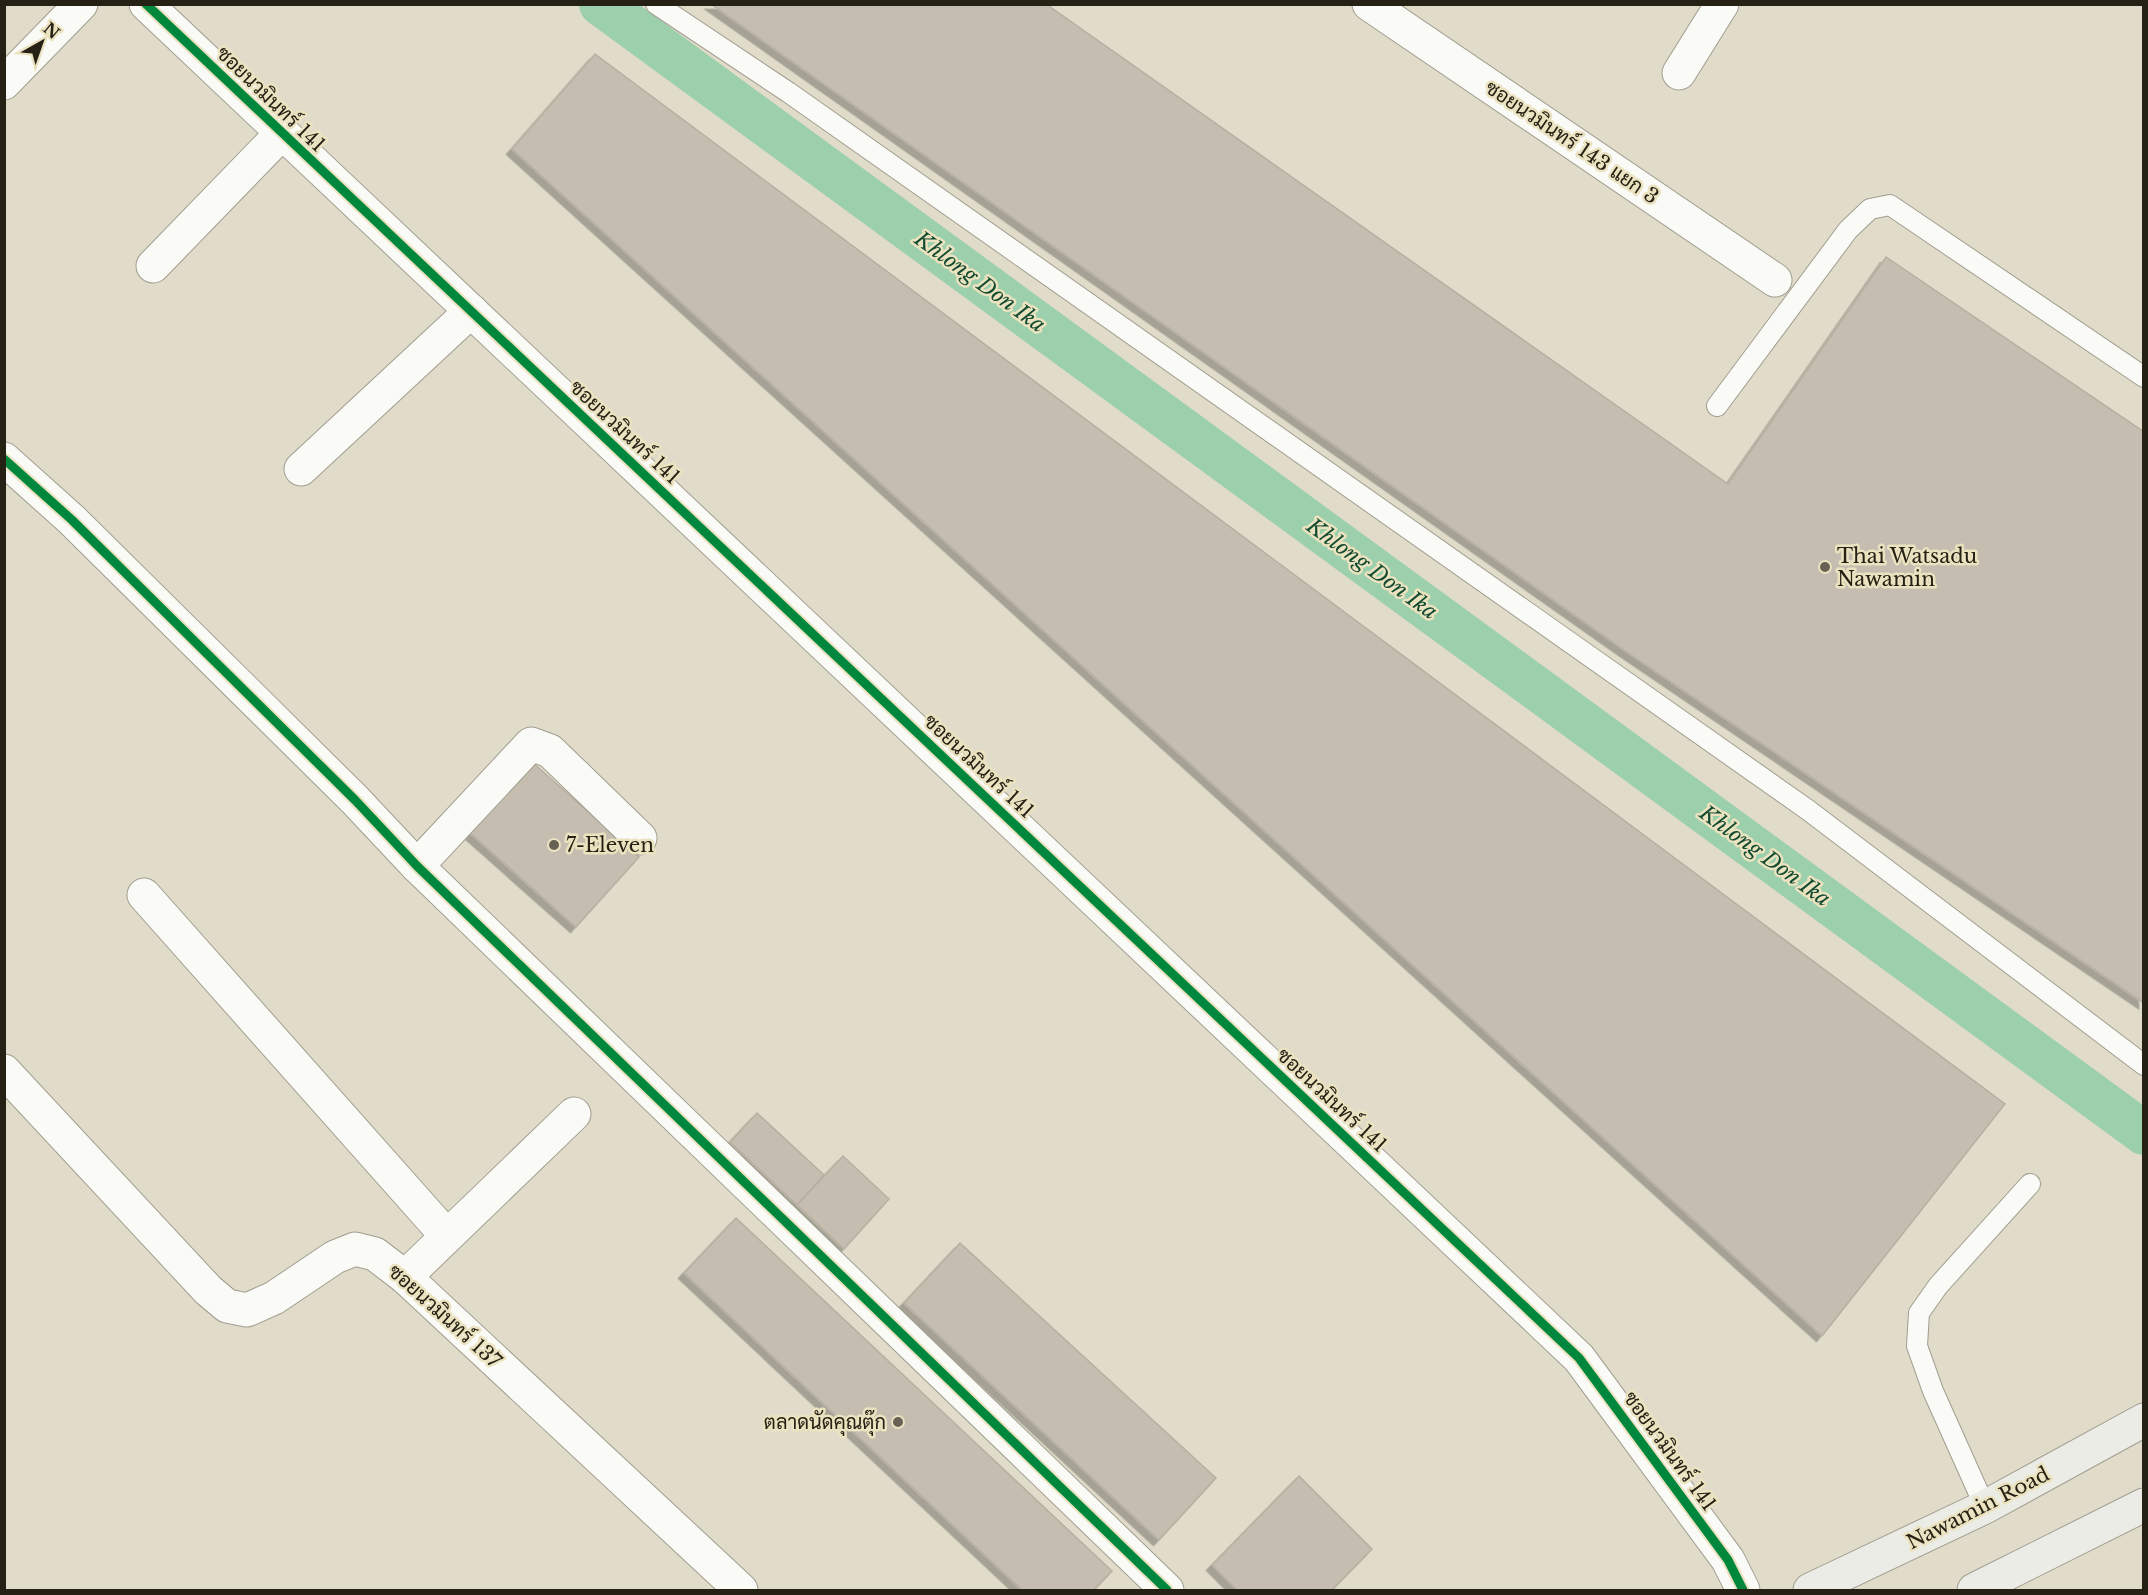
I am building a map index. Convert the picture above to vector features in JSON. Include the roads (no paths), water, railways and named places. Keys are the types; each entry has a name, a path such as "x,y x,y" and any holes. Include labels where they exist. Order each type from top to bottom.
{"main road":[{"name":"Nawamin Road","path":"1810,1590 1985,1507 2144,1420"},
{"path":"1974,1590 2143,1505"}],"street":[{"path":"4,83 81,4"},
{"name":"ซอยนวมินทร์ 141","path":"146,4 1579,1358 1728,1560 1743,1590"},
{"name":"ซอยนวมินทร์ 143 แยก 3","path":"1369,4 1775,280"},
{"path":"1679,73 1722,4"},
{"path":"153,266 281,134"},
{"path":"301,469 471,311"},
{"path":"4,459 72,520 355,800 417,866 1167,1590"},
{"path":"417,866 531,744 550,751 640,838"},
{"path":"144,895 446,1235"},
{"name":"ซอยนวมินทร์ 137","path":"4,1071 208,1290 227,1306 247,1310 274,1298 334,1257 355,1249 375,1254 405,1277 741,1590"},
{"path":"405,1277 574,1114"}],"lane":[{"path":"656,4 797,99 1808,810 2144,1065"},
{"path":"1717,405 1848,230 1870,209 1890,205 2144,377"},
{"path":"1985,1507 1933,1391 1917,1346 1919,1313 1938,1286 2030,1184"}],"waterway":[{"name":"Khlong Don Ika","path":"601,4 2144,1133"}],"place":[{"name":"Thai Watsadu Nawamin","path":"1825,567"},
{"name":"7-Eleven","path":"554,845"},
{"name":"ตลาดนัดคุณตุ๊ก","path":"898,1422"}]}
